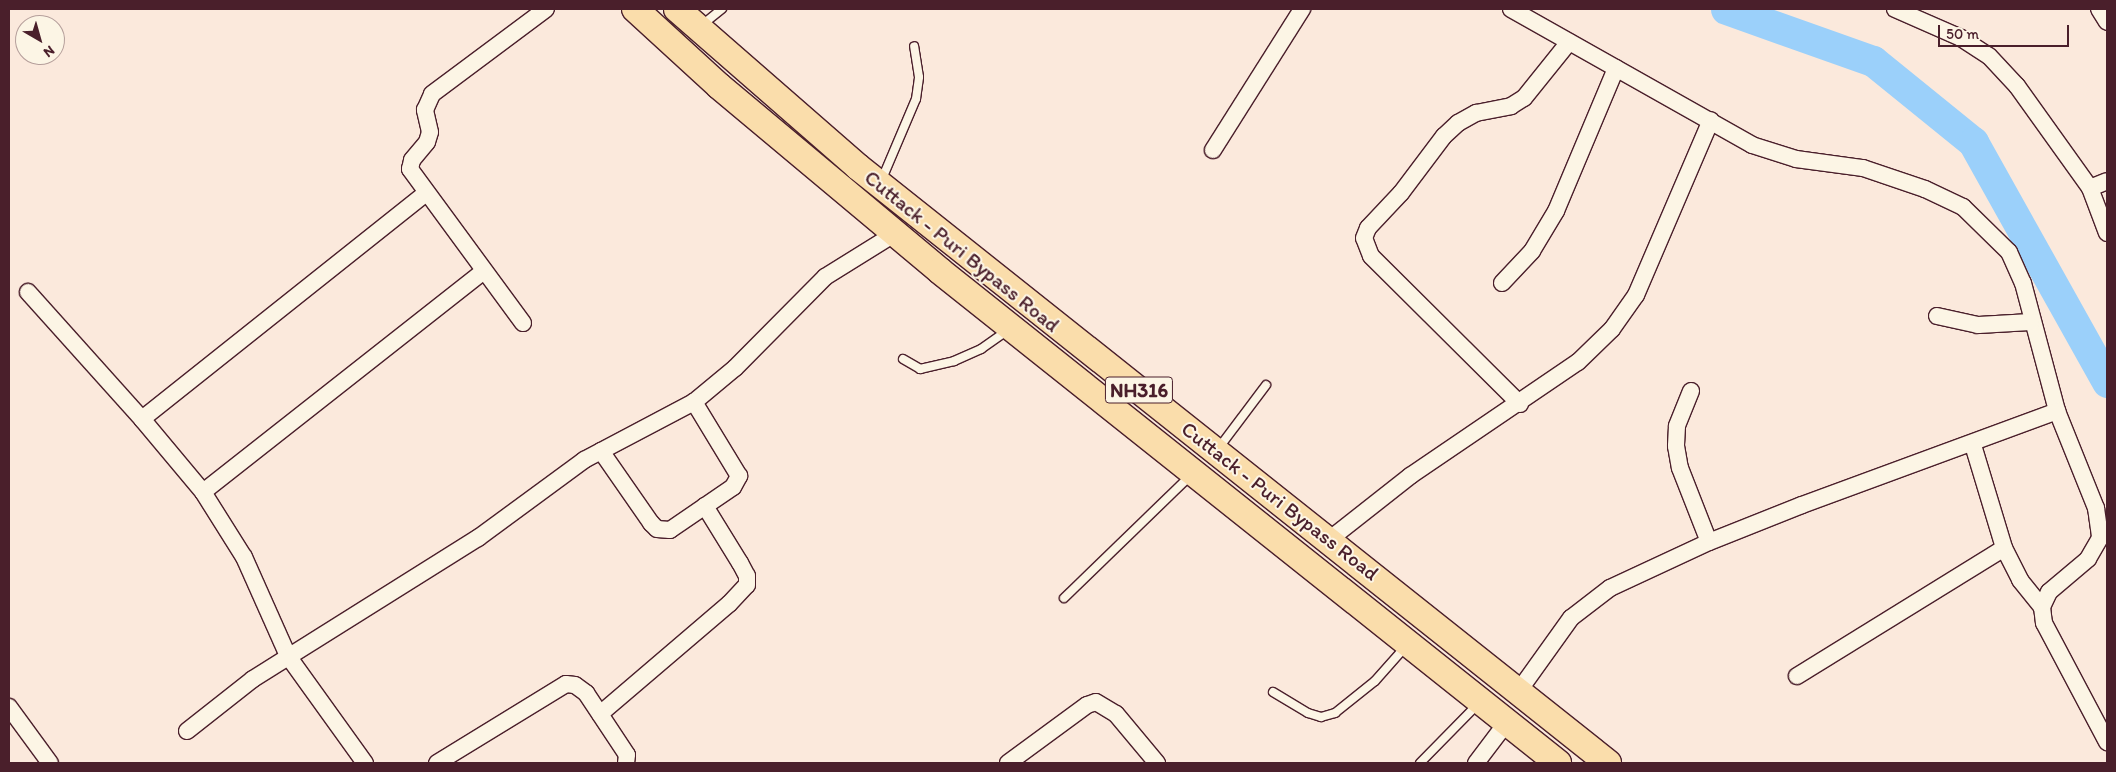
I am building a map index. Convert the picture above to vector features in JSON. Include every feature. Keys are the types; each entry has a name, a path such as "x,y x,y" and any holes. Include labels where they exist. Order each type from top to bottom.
{"highway":[{"name":"Cuttack - Puri Bypass Road","path":"634,9 719,86 894,234 1558,763"},
{"name":"Cuttack - Puri Bypass Road","path":"677,9 879,184 1330,540 1608,763"}],"street":[{"path":"523,323 410,169 412,160 427,142 430,132 426,110 432,94 546,9"},
{"path":"1213,150 1302,9"},
{"path":"1511,9 1711,120 1752,145 1796,159 1863,168 1925,189 1963,208 2009,252 2023,283 2031,322 2058,411 2096,508 2100,538 2088,559 2049,592 2042,607"},
{"path":"1896,9 1960,38 1989,56 2017,86 2090,188 2107,233"},
{"path":"2099,9 2107,22"},
{"path":"1520,404 1371,256 1364,238 1368,228 1401,193 1444,136 1458,123 1476,113 1512,106 1524,98 1569,42"},
{"path":"1502,282 1532,252 1545,231 1616,68"},
{"path":"1330,540 1410,476 1520,404 1578,362 1612,330 1636,295 1711,120"},
{"path":"2090,188 2107,181"},
{"path":"142,419 426,193"},
{"path":"187,731 288,656 478,538 601,451 694,402 736,368 825,277 894,234"},
{"path":"203,492 484,271"},
{"path":"28,292 142,419 203,492 244,557 288,656 365,763"},
{"path":"1937,316 1978,325 2031,322"},
{"path":"1691,391 1676,426 1676,446 1680,468 1709,542"},
{"path":"601,451 657,528 670,530 733,487 738,476 694,402"},
{"path":"1518,692 1571,618 1589,602 1610,588 1709,542 1858,484 1973,445 2058,411"},
{"path":"1973,445 2004,548 2020,580 2042,607 2050,637 2107,742"},
{"path":"600,714 729,604 747,585 747,576 705,506"},
{"path":"1797,676 2004,548"},
{"path":"437,763 566,684 575,685 586,694 627,755 626,763"},
{"path":"1008,763 1087,705 1096,702 1116,714 1157,763"},
{"path":"9,707 50,763"},
{"path":"1476,763 1507,722"}],"lane":[{"path":"697,28 722,9"},
{"path":"879,184 916,99 919,77 914,46"},
{"path":"903,360 920,368 954,361 981,348 1012,328"},
{"path":"1216,451 1266,385"},
{"path":"1064,598 1194,472"},
{"path":"1273,692 1308,713 1321,717 1336,713 1375,681 1409,643"},
{"path":"1420,763 1481,701"}],"waterway":[{"path":"1726,9 1873,61 1973,142 2107,382"}]}
